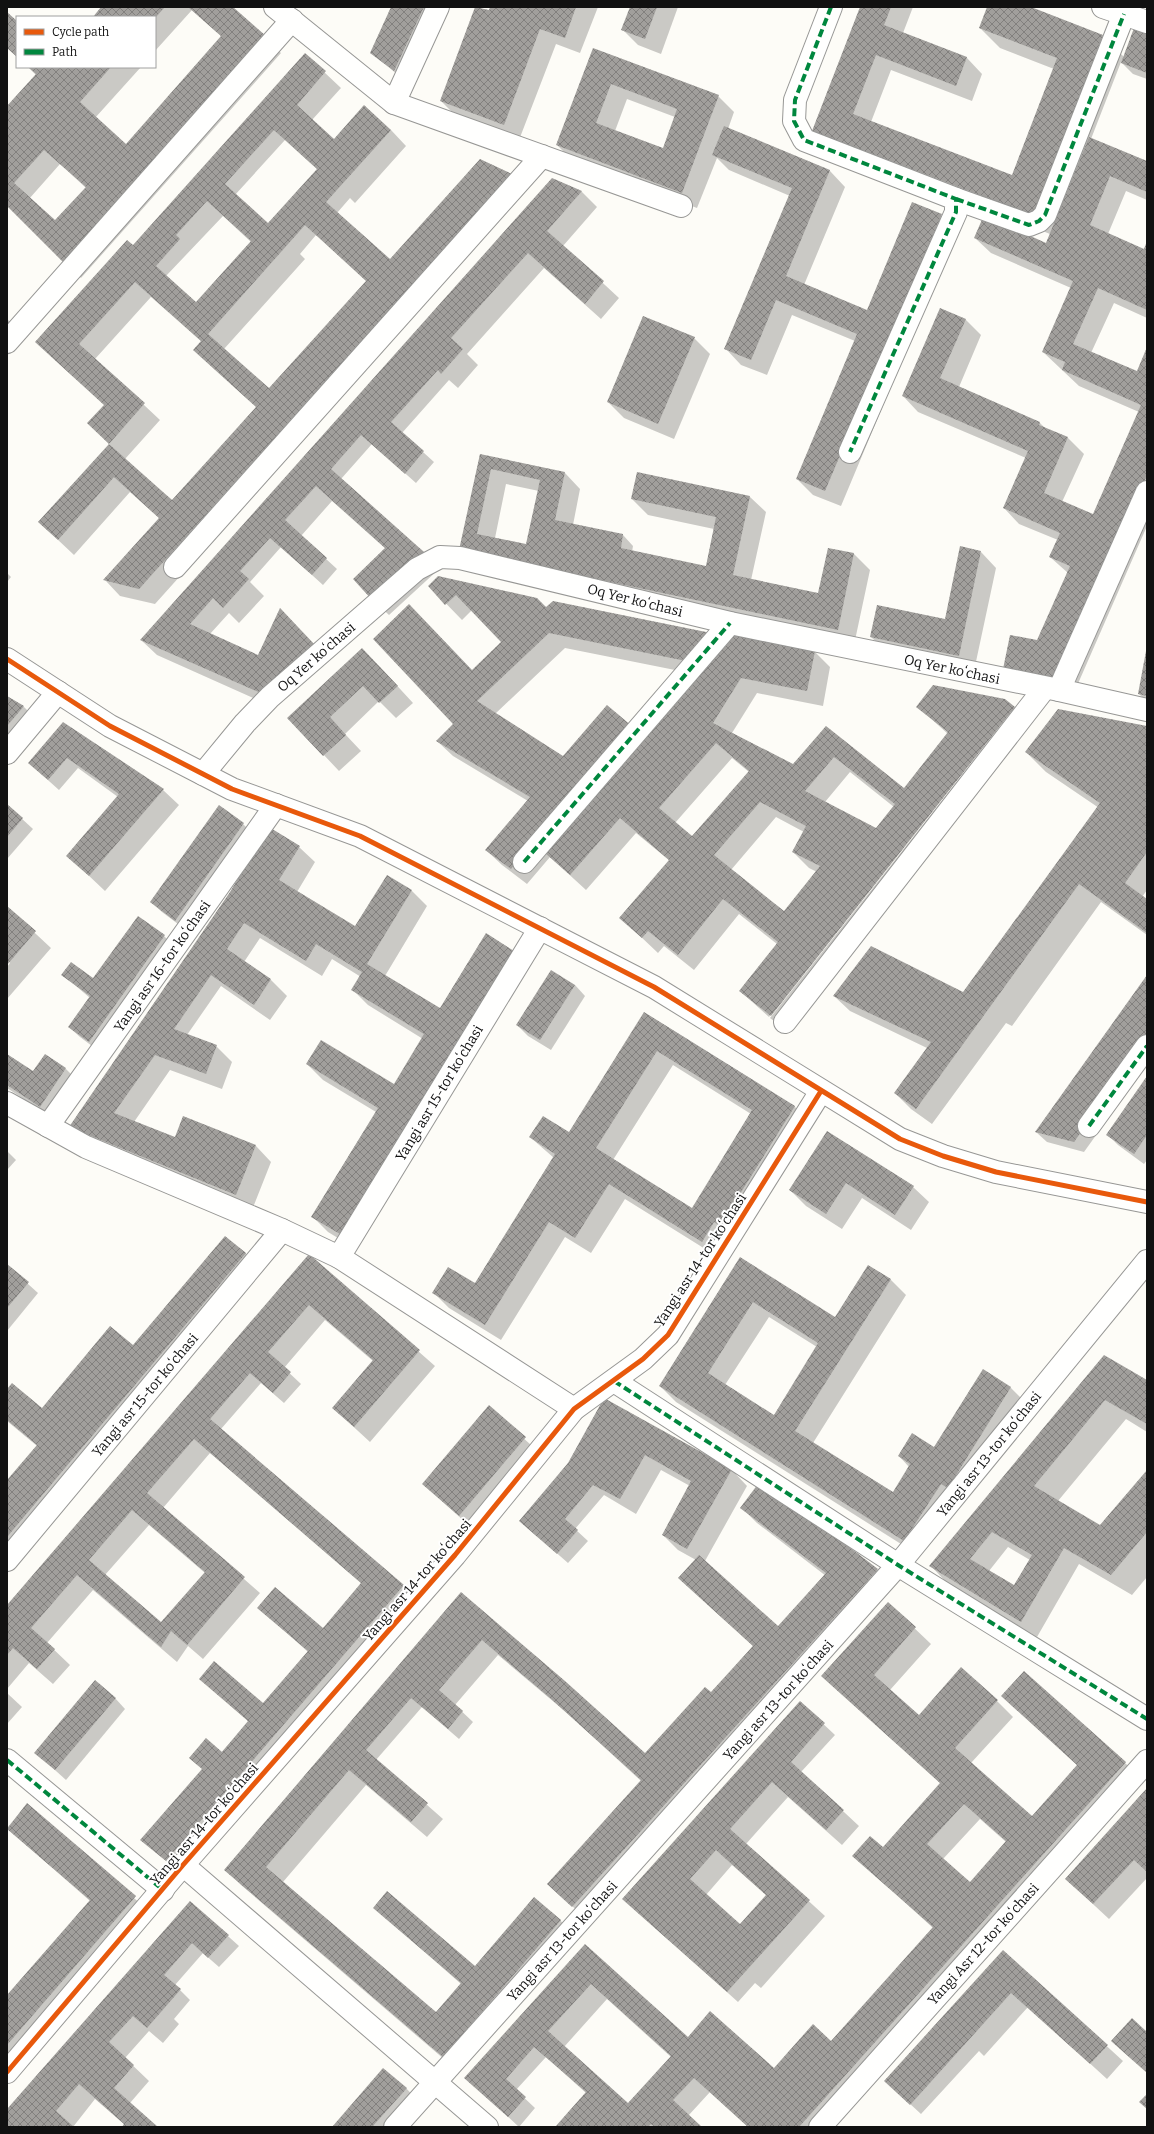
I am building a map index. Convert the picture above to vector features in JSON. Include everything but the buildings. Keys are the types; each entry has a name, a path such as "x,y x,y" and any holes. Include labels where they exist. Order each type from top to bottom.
{"street":[{"path":"394,103 438,7"},
{"path":"831,7 795,100 794,121 804,140 956,199 1029,225 1038,221 1045,215 1124,14"},
{"path":"1103,7 1147,22"},
{"path":"7,342 283,13 394,103 681,206"},
{"path":"175,567 542,156"},
{"path":"850,452 956,212 956,199"},
{"path":"785,1022 1052,689 1147,492"},
{"name":"Oq Yer koʻchasi","path":"203,774 245,723 270,697 417,569 440,557 460,558 730,622 1147,710"},
{"path":"524,862 730,622"},
{"path":"7,659 110,726 232,789 360,836 654,987 900,1139 943,1156 996,1172 1147,1202"},
{"path":"7,753 58,692"},
{"name":"Yangi asr 16-tor koʻchasi","path":"48,1126 276,805"},
{"name":"Yangi asr 15-tor koʻchasi","path":"339,1257 540,928"},
{"path":"1089,1126 1147,1046"},
{"name":"Yangi asr 14-tor koʻchasi","path":"7,2072 183,1865 455,1555 574,1409 643,1359 668,1335 821,1091"},
{"path":"7,1102 86,1147 282,1230 339,1257 574,1409"},
{"name":"Yangi asr 15-tor koʻchasi","path":"7,1560 282,1230"},
{"name":"Yangi asr 13-tor koʻchasi","path":"395,2127 898,1565 1147,1261"},
{"path":"614,1381 898,1565 1147,1719"},
{"path":"7,1760 162,1890"},
{"name":"Yangi Asr 12-tor koʻchasi","path":"820,2127 1147,1761"},
{"path":"183,1865 487,2127"}],"marked path":[{"path":"831,7 795,100 794,121 804,140 956,199 956,212 850,452"},
{"path":"956,199 1029,225 1039,221 1045,215 1124,14"},
{"path":"524,862 730,623"},
{"path":"1089,1126 1147,1046"},
{"path":"614,1381 898,1565 1147,1719"},
{"path":"7,1760 163,1890"}],"cycle path":[{"path":"7,659 110,726 232,789 360,836 654,987 900,1139 943,1156 996,1172 1147,1202"},
{"path":"7,2072 183,1865 455,1555 574,1409 643,1359 668,1335 821,1091"}]}
